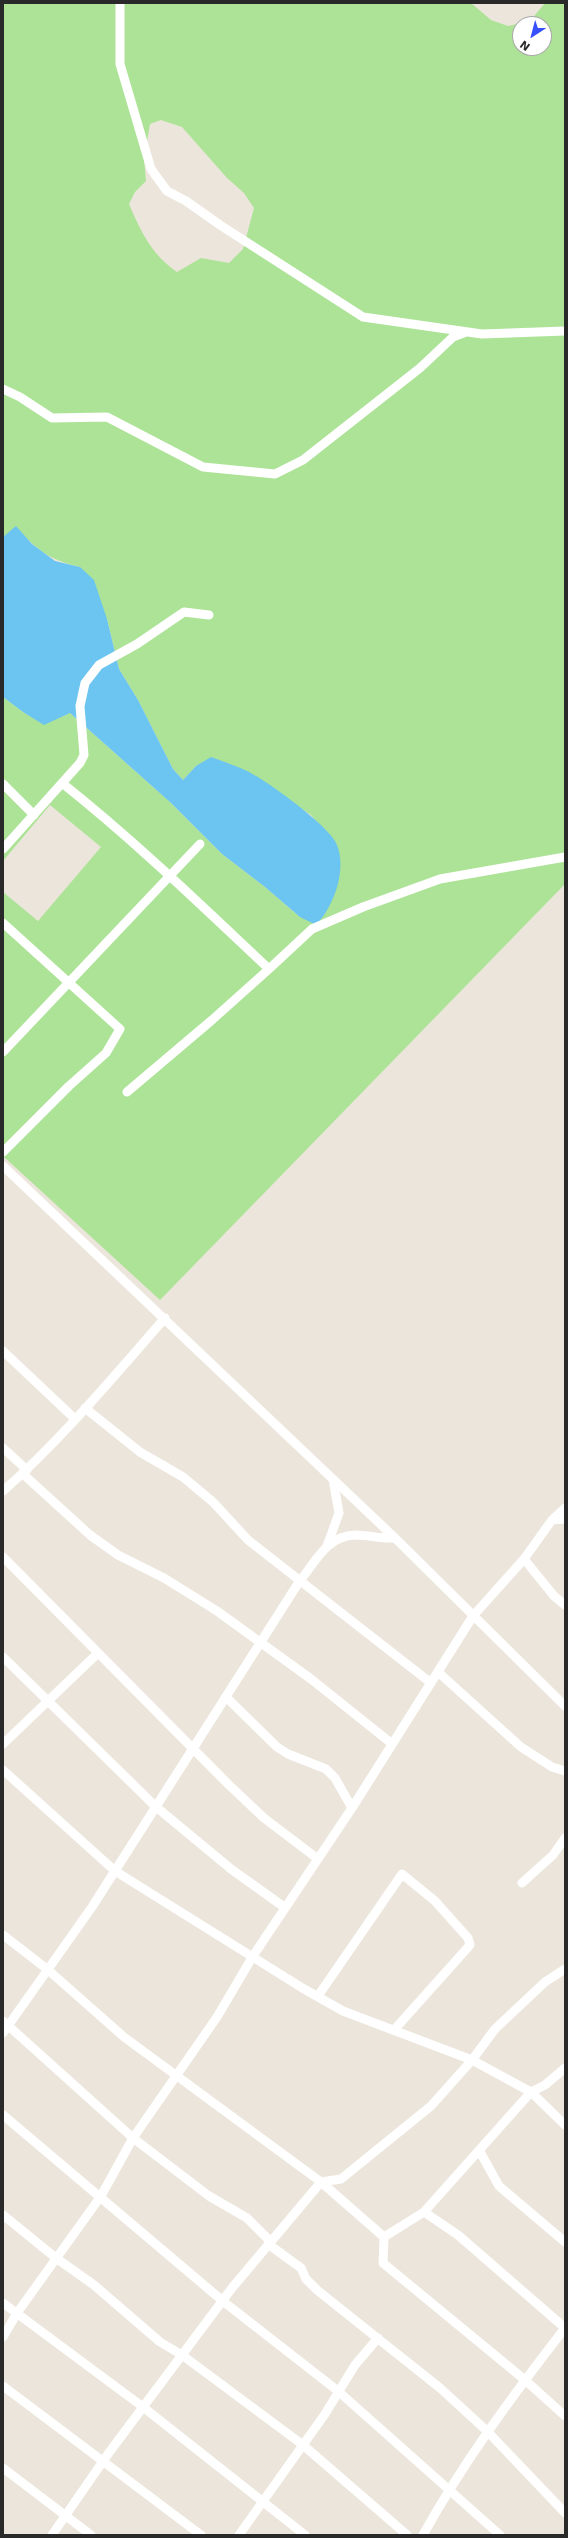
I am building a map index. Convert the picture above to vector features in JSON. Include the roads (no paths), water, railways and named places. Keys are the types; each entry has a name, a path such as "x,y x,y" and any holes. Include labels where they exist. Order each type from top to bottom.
{"street":[{"path":"120,3 120,64 151,169 167,191 186,201 220,226 363,317 482,334 565,331"},
{"path":"3,389 20,397 52,418 107,418 203,467 275,474 303,460 420,368 453,338 467,332"},
{"path":"3,849 80,763 84,755 80,706 85,683 99,665 137,644 184,612 209,615"},
{"path":"62,783 99,812 169,875 269,969"},
{"path":"3,784 34,814"},
{"path":"3,1052 200,844"},
{"path":"127,1092 212,1020 312,929 363,907 440,879 565,857"},
{"path":"3,923 120,1029 106,1054 69,1086 3,1152"},
{"path":"3,1166 165,1318 395,1538 565,1706"},
{"path":"3,1491 25,1472 75,1419 165,1318"},
{"path":"3,1351 75,1419"},
{"path":"85,1408 140,1452 183,1477 213,1502 248,1540 299,1582 431,1682"},
{"path":"3,1448 25,1472 90,1535 118,1555 164,1578 261,1642 391,1743"},
{"path":"333,1479 339,1513 327,1546 299,1582 227,1698 155,1806 92,1908 5,2026 133,2138 209,2196 246,2218 269,2242 301,2268 306,2278 317,2290 440,2388 487,2431 565,2513"},
{"path":"3,2336 17,2313 102,2196 133,2138 217,2017 284,1907 352,1808 391,1743 473,1616 524,1559 552,1520 565,1508"},
{"path":"552,1520 565,1519"},
{"path":"327,1546 338,1539 354,1535 383,1539 395,1538"},
{"path":"3,1557 193,1749 264,1818 318,1859"},
{"path":"524,1559 554,1596 565,1605"},
{"path":"3,1744 98,1653"},
{"path":"3,1657 155,1806 231,1869 284,1907"},
{"path":"438,1672 521,1747 552,1767 565,1772"},
{"path":"227,1698 277,1747 288,1754 326,1769 334,1778 352,1808"},
{"path":"3,1770 115,1871 343,2011 472,2060 531,2092 565,2125"},
{"path":"3,1780 19,1786"},
{"path":"522,1884 552,1855 565,1838"},
{"path":"318,1996 402,1874 435,1901 468,1938 470,1945 394,2030"},
{"path":"3,1935 47,1969 124,2038 320,2182 384,2237"},
{"path":"52,2535 102,2462 182,2354 224,2302 269,2242 320,2182 341,2179 431,2106 472,2060 495,2029 545,1982 565,1968"},
{"path":"384,2237 424,2212 531,2092 544,2085 565,2068"},
{"path":"3,2115 102,2196 224,2302 338,2391 449,2488 500,2535"},
{"path":"479,2150 499,2186 565,2242"},
{"path":"423,2535 449,2488 487,2431 565,2328 458,2235 424,2212"},
{"path":"3,2215 56,2258 94,2285 160,2342 182,2354 303,2445 407,2535"},
{"path":"384,2237 382,2263 525,2380 565,2416"},
{"path":"3,2303 143,2407 304,2535"},
{"path":"239,2535 303,2445 355,2365 378,2338"},
{"path":"3,2386 201,2535"},
{"path":"3,2468 91,2535"}],"water":[{"path":"16,526 32,544 55,561 80,567 94,580 107,619 119,669 138,700 173,769 183,780 196,766 211,757 237,766 266,782 294,802 329,833 335,841 339,851 340,874 338,886 329,908 316,925 300,917 265,887 222,854 171,803 70,713 44,725 3,697 3,537"}]}
